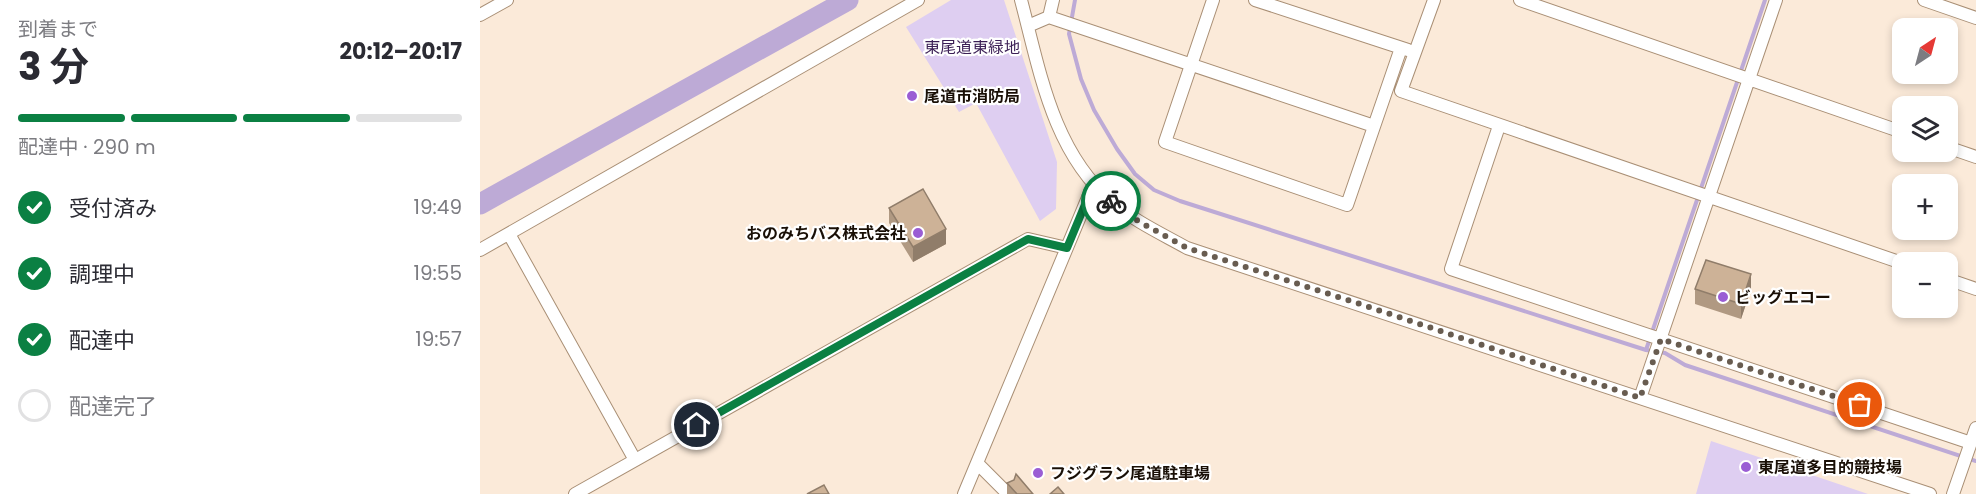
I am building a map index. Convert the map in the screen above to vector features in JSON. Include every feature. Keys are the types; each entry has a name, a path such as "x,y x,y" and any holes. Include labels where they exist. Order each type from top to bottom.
{"street":[{"path":"480,250 918,0"},
{"path":"1021,0 1050,108 1069,149 1094,183 1112,202 1138,221 1187,248 1930,494"},
{"path":"1049,17 1053,0"},
{"path":"1214,0 1165,141 1347,205 1401,48"},
{"path":"1255,0 1415,52"},
{"path":"1434,0 1401,91 1892,261"},
{"path":"1520,0 1892,129"},
{"path":"1640,398 1655,343 1741,77 1776,0"},
{"path":"1924,0 1976,18"},
{"path":"480,15 505,1"},
{"path":"1028,26 1049,17 1374,126"},
{"path":"1499,126 1451,269 1655,343 1969,447"},
{"path":"1958,151 1976,157"},
{"path":"964,494 1094,183"},
{"path":"509,234 635,460"},
{"path":"575,494 1028,239 1067,248"},
{"path":"1958,283 1976,289"},
{"path":"1953,494 1976,428"},
{"path":"977,463 1008,494"}],"green space":[{"name":"東尾道東緑地","path":"951,0 1004,0 1057,162 1056,209 1040,221 976,103 959,112 906,27"},
{"name":"東尾道多目的競技場","path":"1711,441 1868,494 1696,494"}],"building":[{"path":"923,189 946,229 913,247 889,208"},
{"path":"1706,260 1751,274 1741,304 1695,289"},
{"path":"1016,474 1033,494 1017,494 1007,483 1014,480"},
{"path":"824,485 829,494 807,494"},
{"path":"1058,487 1064,494 1050,494"}],"waterway":[{"path":"480,204 848,0"},
{"path":"1075,0 1069,34 1081,79 1094,110 1117,149 1135,174 1154,190 1180,201 1646,350 1665,353 1685,365 1976,461"},
{"path":"1646,350 1765,0"}],"way so far":[{"path":"1111,201 1138,221 1187,248 1640,398 1661,339 1860,405"}],"place":[{"name":"尾道市消防局","path":"912,96"},
{"name":"おのみちバス株式会社","path":"918,233"},
{"name":"ビッグエコー","path":"1723,297"},
{"name":"東尾道多目的競技場","path":"1746,467"},
{"name":"フジグラン尾道駐車場","path":"1038,473"}],"route":[{"path":"697,425 1028,239 1067,248 1094,183 1111,201"}]}
